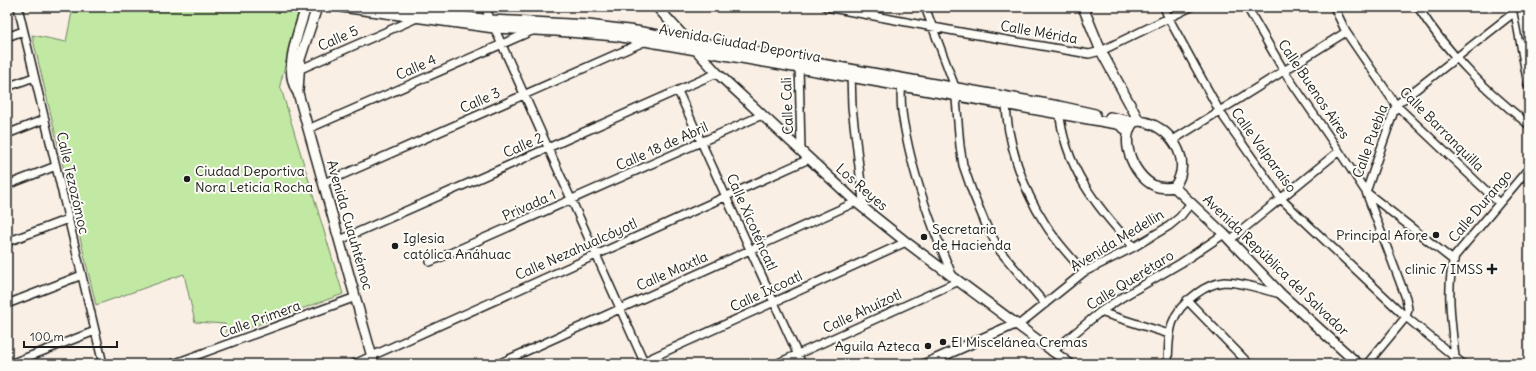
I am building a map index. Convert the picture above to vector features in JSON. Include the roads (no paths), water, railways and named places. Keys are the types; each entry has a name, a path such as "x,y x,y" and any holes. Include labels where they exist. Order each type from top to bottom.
{"highway":[{"path":"1518,8 1529,38"}],"street":[{"name":"Calle Tezozómoc","path":"18,7 103,364"},
{"path":"295,71 292,60 306,7"},
{"path":"295,71 317,7"},
{"name":"Avenida Ciudad Deportiva","path":"342,7 417,18 492,24 588,25 688,40 799,64"},
{"name":"Avenida Ciudad Deportiva","path":"389,7 534,30 596,34 799,64 1136,121"},
{"path":"485,7 596,254 642,363"},
{"name":"Los Reyes","path":"656,7 717,73 864,209 1052,352 1070,364"},
{"name":"Calle Mérida","path":"826,7 1083,53 1095,53 1101,51 1191,7"},
{"path":"925,7 955,91 960,146 972,191 983,218 1000,251 1045,304"},
{"path":"1083,7 1101,51 1136,121"},
{"name":"Calle Valparaíso","path":"1164,7 1220,112 1281,199 1406,317 1463,364"},
{"name":"Calle Buenos Aires","path":"1247,7 1284,71 1340,151 1366,192 1454,261"},
{"name":"Calle Barranquilla","path":"1334,7 1346,32 1396,105 1499,203"},
{"path":"1418,7 1456,59 1497,99 1529,126"},
{"path":"1518,8 1519,27 1529,85"},
{"name":"Calle Puebla","path":"1406,317 1408,309 1406,298 1366,192 1396,105 1456,59 1518,8"},
{"name":"Calle 5","path":"295,71 417,18"},
{"path":"1519,27 1524,31 1529,32"},
{"name":"Calle 4","path":"308,129 534,30"},
{"path":"7,37 23,31"},
{"path":"1173,140 1346,32"},
{"name":"Calle 3","path":"324,183 647,41"},
{"name":"Calle Cali","path":"799,64 801,151"},
{"name":"Avenida Cuauhtémoc","path":"295,71 298,93 373,360"},
{"name":"Calle 2","path":"340,240 717,73"},
{"path":"851,73 852,107 864,209"},
{"path":"7,87 34,77"},
{"path":"902,82 902,118 912,165 934,234 956,279"},
{"name":"Calle Xicoténcatl","path":"678,91 802,364"},
{"path":"1006,100 1008,132 1013,153 1034,205 1043,222 1057,241 1084,272"},
{"path":"1059,109 1062,132 1068,152 1078,175 1094,201 1114,226 1134,247"},
{"name":"Avenida Ciudad Deportiva","path":"1059,109 1118,124 1128,131"},
{"name":"Calle 18 de Abril","path":"572,201 762,115"},
{"path":"7,134 44,119"},
{"path":"1136,121 1143,121 1162,129 1173,140 1177,148 1181,166 1178,181 1174,187 1158,187 1150,183 1135,167 1128,146 1128,131 1136,121"},
{"name":"Calle Querétaro","path":"1052,352 1100,312 1121,298 1227,237 1281,199 1340,151"},
{"name":"Calle Nezahualcóyotl","path":"354,364 373,360 596,254 809,159"},
{"path":"7,185 56,166"},
{"name":"Calle Durango","path":"1455,357 1450,304 1454,261 1458,251 1529,168"},
{"name":"Avenida República del Salvador","path":"1174,187 1227,237 1281,294 1358,364"},
{"name":"Privada 1","path":"430,262 572,201"},
{"name":"Calle Maxtla","path":"498,364 856,202"},
{"name":"Avenida Medellin","path":"1015,324 1022,323 1084,272 1134,247 1175,221 1191,203"},
{"path":"7,242 68,219"},
{"name":"Calle Ixcoatl","path":"642,363 906,242"},
{"path":"7,304 82,275"},
{"name":"Calle Ahuízotl","path":"776,364 956,279"},
{"path":"1168,364 1169,334 1174,318 1187,300 1211,285 1222,282 1236,283 1281,294"},
{"name":"Calle Primera","path":"173,364 356,297"},
{"path":"1187,300 1249,364"},
{"path":"1100,312 1169,334"},
{"path":"1368,364 1406,317"},
{"path":"925,364 1015,324"},
{"path":"10,364 95,331"}],"place":[{"name":"Ciudad Deportiva Nora Leticia Rocha","path":"187,179"},
{"name":"Principal Afore","path":"1436,235"},
{"name":"Secretaria de Hacienda","path":"924,237"},
{"name":"Iglesia católica Anáhuac","path":"395,246"},
{"name":"clinic 7 IMSS","path":"1492,269"},
{"name":"El Miscelánea Cremas","path":"943,342"},
{"name":"Aguila Azteca","path":"928,346"}]}
